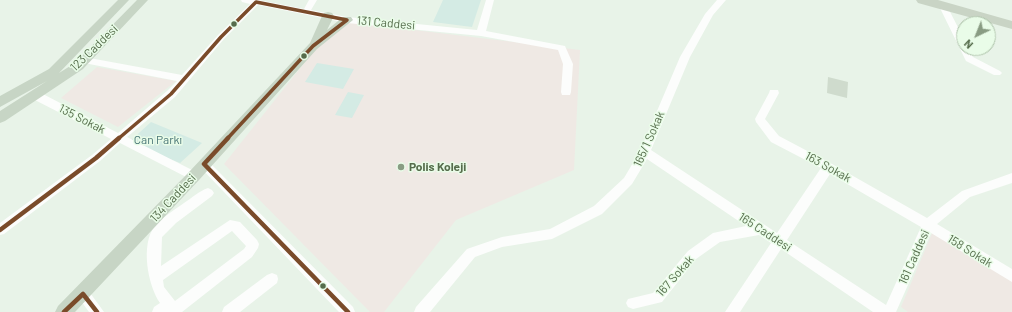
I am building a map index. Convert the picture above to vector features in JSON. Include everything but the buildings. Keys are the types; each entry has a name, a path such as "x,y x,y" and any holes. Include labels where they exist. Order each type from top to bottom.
{"highway":[{"path":"923,0 948,3 1012,16"},
{"path":"948,3 1012,26"}],"main road":[{"name":"123 Caddesi","path":"0,102 53,72 124,0"},
{"name":"123 Caddesi","path":"0,118 79,66 143,0"},
{"name":"134 Caddesi","path":"313,46 328,16"},
{"name":"134 Caddesi","path":"64,312 199,170 313,46 347,20"}],"street":[{"name":"131 Caddesi","path":"244,0 347,20 481,33 562,48 568,64 566,92"},
{"path":"306,12 313,0"},
{"path":"481,33 490,0"},
{"name":"165/1 Sokak","path":"421,312 472,253 502,242 552,234 598,210 628,181 645,152 685,58 709,14 722,0"},
{"path":"0,230 119,139 171,94 221,37 256,2"},
{"path":"948,3 969,60 997,73"},
{"path":"84,60 184,79"},
{"name":"163 Sokak","path":"774,92 760,119 775,139 828,166 928,225"},
{"name":"135 Sokak","path":"35,95 119,139 199,170 348,312"},
{"name":"165 Caddesi","path":"645,152 885,312"},
{"path":"732,312 828,166"},
{"name":"161 Caddesi","path":"889,312 928,225 966,194 1012,178"},
{"path":"156,276 230,225 236,226 253,244 252,248 248,253 169,310 158,289 156,276 156,235 169,221 208,193"},
{"name":"158 Sokak","path":"928,225 1012,276"},
{"name":"167 Sokak","path":"634,303 657,298 692,255 717,237 760,229"},
{"path":"229,312 272,279"},
{"path":"82,294 97,312"}],"shaded area":[{"name":"Polis Koleji","path":"348,22 580,50 574,170 456,220 384,312 370,312 224,164 317,47"},
{"path":"97,67 176,81 118,127 61,98"},
{"path":"933,231 1012,277 1012,312 908,312 901,307"}],"green space":[{"path":"443,0 481,0 472,27 433,22"},
{"path":"317,63 354,69 343,89 305,82"},
{"path":"348,92 364,95 352,118 335,115"},
{"name":"Can Parkı","path":"151,122 202,143 180,163 128,143"}],"transit line":[{"path":"0,230 96,158 171,94 221,37 256,2 347,20"},
{"path":"347,20 313,46 204,164 348,312"},
{"path":"64,312 83,294 97,312"}],"place":[{"name":"Polis Koleji","path":"401,167"}]}
